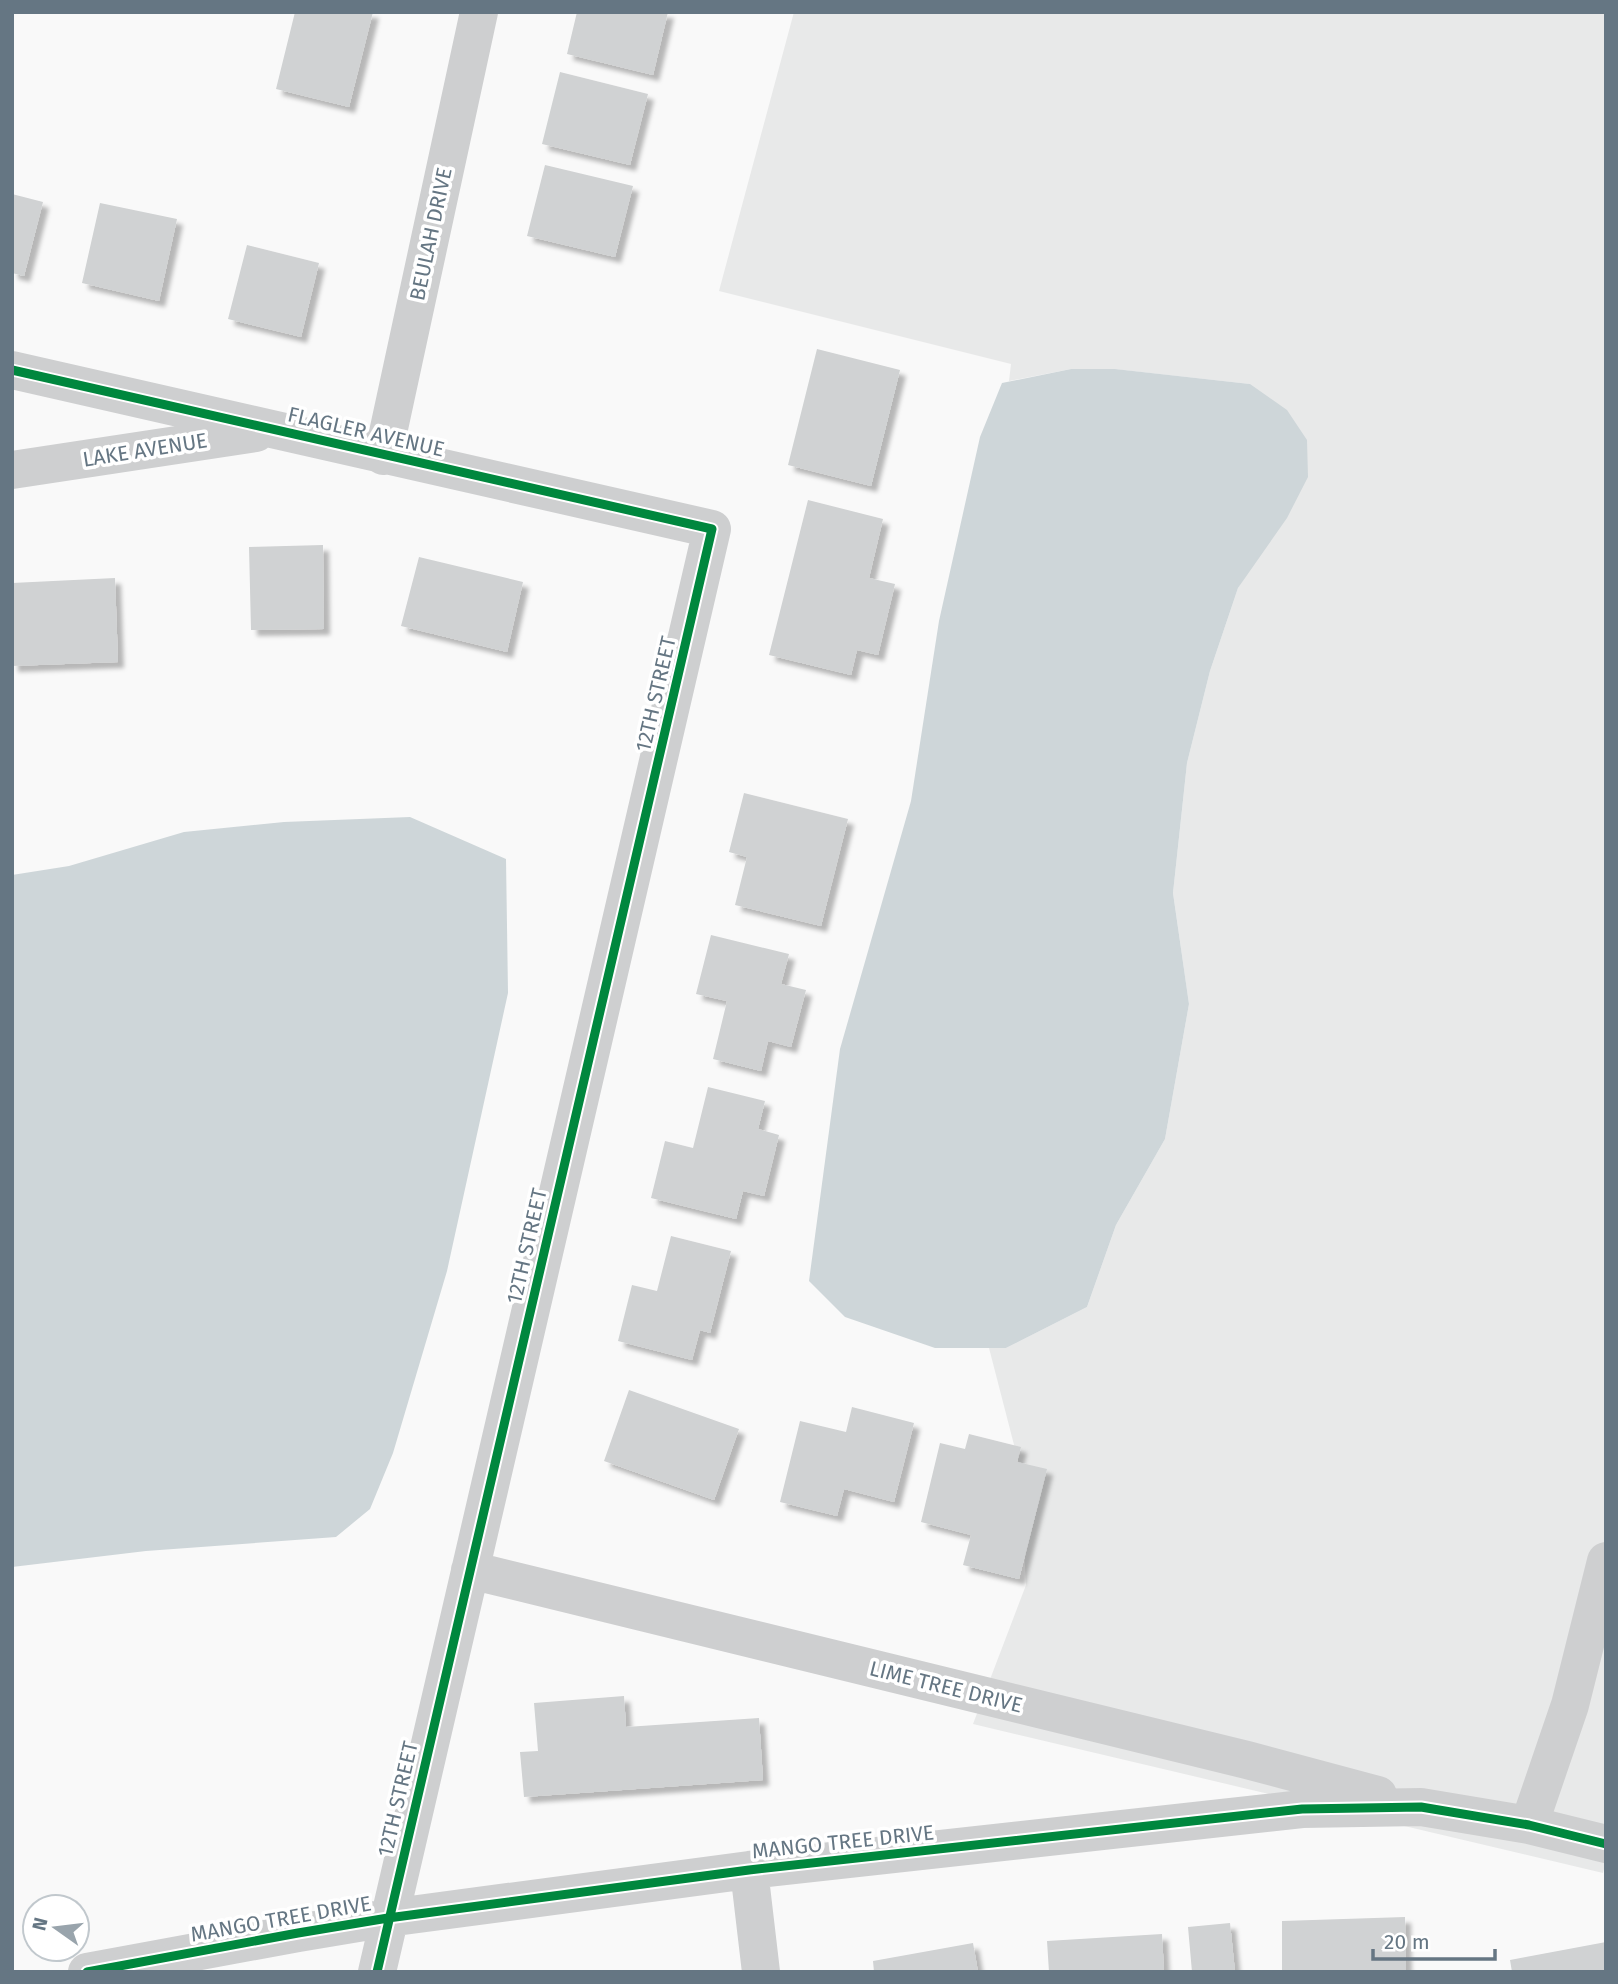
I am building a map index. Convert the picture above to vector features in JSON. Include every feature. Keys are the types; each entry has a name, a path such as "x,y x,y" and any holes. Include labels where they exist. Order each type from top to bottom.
{"street":[{"name":"BEULAH DRIVE","path":"383,456 479,12"},
{"name":"FLAGLER AVENUE","path":"12,370 712,529"},
{"name":"LAKE AVENUE","path":"12,470 278,429"},
{"name":"12TH STREET","path":"377,1972 712,529"},
{"path":"1529,1825 1570,1705 1606,1561"},
{"name":"LIME TREE DRIVE","path":"470,1570 1234,1757 1421,1807"},
{"name":"MANGO TREE DRIVE","path":"87,1972 388,1918 749,1870 1303,1809 1421,1807 1529,1825 1606,1844"},
{"path":"749,1870 761,1972"}],"shaded area":[{"path":"794,12 1606,12 1606,1861 1603,1873 973,1724 1026,1585 1020,1468 989,1348 1006,1348 1087,1307 1116,1225 1165,1139 1189,1004 1173,893 1187,763 1210,671 1238,588 1246,575 1250,384 1114,369 1071,369 1009,381 1011,364 719,291"},
{"path":"1071,369 1115,369 1250,384 1287,410 1307,440 1308,477 1287,518 1238,588 1210,671 1187,763 1173,893 1189,1004 1165,1139 1116,1225 1087,1307 1006,1348 935,1348 845,1317 809,1281 840,1049 911,801 939,621 980,437 1002,383"},
{"path":"410,817 506,859 508,993 447,1271 393,1453 370,1509 336,1537 146,1551 12,1567 12,875 69,866 184,832 284,822"}],"building":[{"path":"295,12 373,12 349,107 276,89"},
{"path":"577,12 668,12 653,75 567,54"},
{"path":"560,72 648,94 630,165 542,144"},
{"path":"545,165 633,186 615,257 527,236"},
{"path":"12,194 43,202 24,276 12,273"},
{"path":"100,203 177,219 159,301 82,283"},
{"path":"247,245 319,263 301,337 228,319"},
{"path":"817,349 900,370 871,486 788,465"},
{"path":"808,500 883,519 869,578 895,584 878,655 857,650 851,675 769,655"},
{"path":"323,545 324,629 251,630 249,547"},
{"path":"419,557 523,582 507,652 401,626"},
{"path":"115,578 118,662 12,666 12,583"},
{"path":"744,793 848,819 821,926 735,905 747,857 729,852"},
{"path":"711,935 789,954 781,984 806,990 791,1047 768,1041 761,1071 713,1059 727,1001 696,994"},
{"path":"708,1087 765,1101 758,1129 779,1135 764,1196 743,1191 736,1219 651,1198 665,1141 693,1148"},
{"path":"671,1236 731,1251 710,1333 700,1330 692,1360 618,1341 632,1285 657,1291"},
{"path":"629,1390 739,1429 714,1500 604,1461"},
{"path":"852,1407 914,1423 894,1502 844,1489 837,1516 780,1502 800,1421 846,1432"},
{"path":"969,1434 1021,1447 1017,1462 1047,1469 1019,1579 963,1565 971,1535 921,1522 940,1443 965,1449"},
{"path":"624,1696 626,1727 759,1718 763,1780 524,1797 520,1752 538,1751 534,1703"},
{"path":"1405,1917 1406,1971 1282,1972 1282,1921"},
{"path":"1230,1923 1235,1972 1192,1972 1188,1927"},
{"path":"1162,1934 1164,1972 1049,1972 1047,1941"},
{"path":"1606,1942 1606,1972 1512,1972 1510,1960"},
{"path":"973,1943 978,1972 874,1972 873,1961"}],"cycle path":[{"path":"12,370 712,529 377,1972"},
{"path":"87,1972 388,1918 749,1870 1302,1809 1421,1807 1529,1825 1606,1844"}]}
